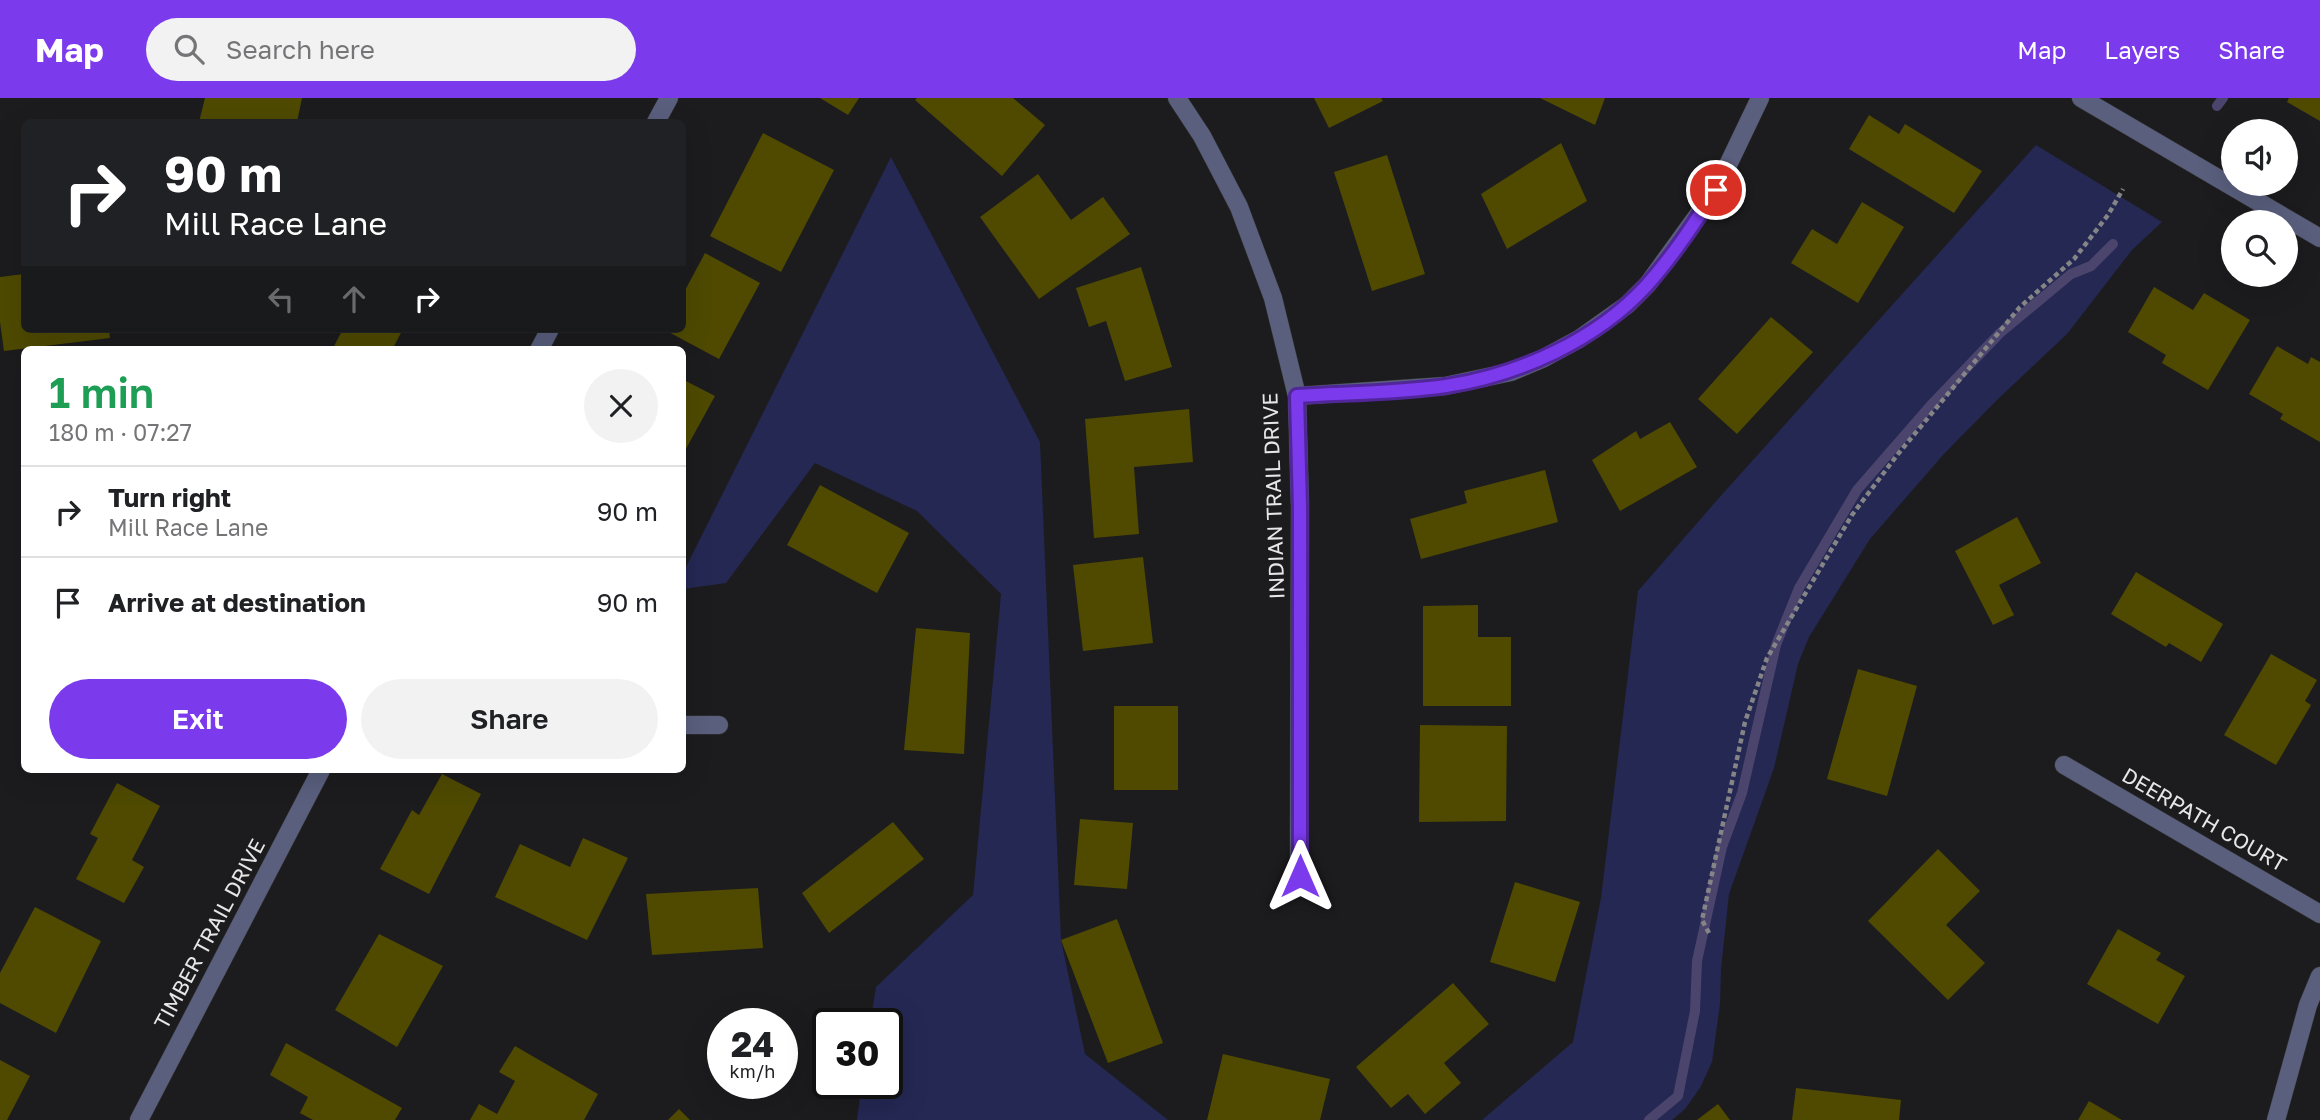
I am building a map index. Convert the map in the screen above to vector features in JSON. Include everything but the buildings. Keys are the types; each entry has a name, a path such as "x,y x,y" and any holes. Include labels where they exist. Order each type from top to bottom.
{"street":[{"path":"658,119 669,98"},
{"name":"INDIAN TRAIL DRIVE","path":"1177,98 1202,136 1239,207 1273,298 1297,396 1300,507 1300,876"},
{"path":"1297,396 1445,386 1511,372 1579,339 1627,305 1641,291 1697,220 1716,190 1760,98"},
{"path":"2081,98 2320,238"},
{"path":"686,725 719,725"},
{"name":"DEERPATH COURT","path":"2064,765 2320,914"},
{"name":"TIMBER TRAIL DRIVE","path":"139,1120 319,773"},
{"path":"2276,1120 2308,1005 2320,976"}],"path":[{"path":"1709,933 1702,920 1745,722 1767,658 1852,515 1883,474 2020,307 2074,259 2108,215 2123,189"}],"shaded area":[{"path":"2036,145 2162,222 2132,250 2067,334 1943,455 1870,539 1809,637 1798,664 1774,768 1729,894 1720,1004 1712,1062 1700,1088 1685,1109 1672,1120 1482,1120 1573,1042 1601,898 1638,591"},
{"path":"891,157 1040,442 1061,940 1085,1054 1168,1120 857,1120 860,1099 903,1099 903,1008 873,1008 876,987 973,895 1001,594 917,511 815,463 726,583 686,589 686,567"}],"waterway":[{"path":"2217,106 2223,98"},
{"path":"1649,1120 1678,1096 1695,1011 1697,961 1722,847 1742,793 1776,645 1799,588 1857,490 1931,405 2000,333 2071,274 2091,266 2113,244"}],"route":[{"path":"1300,876 1300,507 1297,396 1445,386 1511,372 1542,359 1579,339 1627,305 1648,284 1697,220 1716,190"}]}
